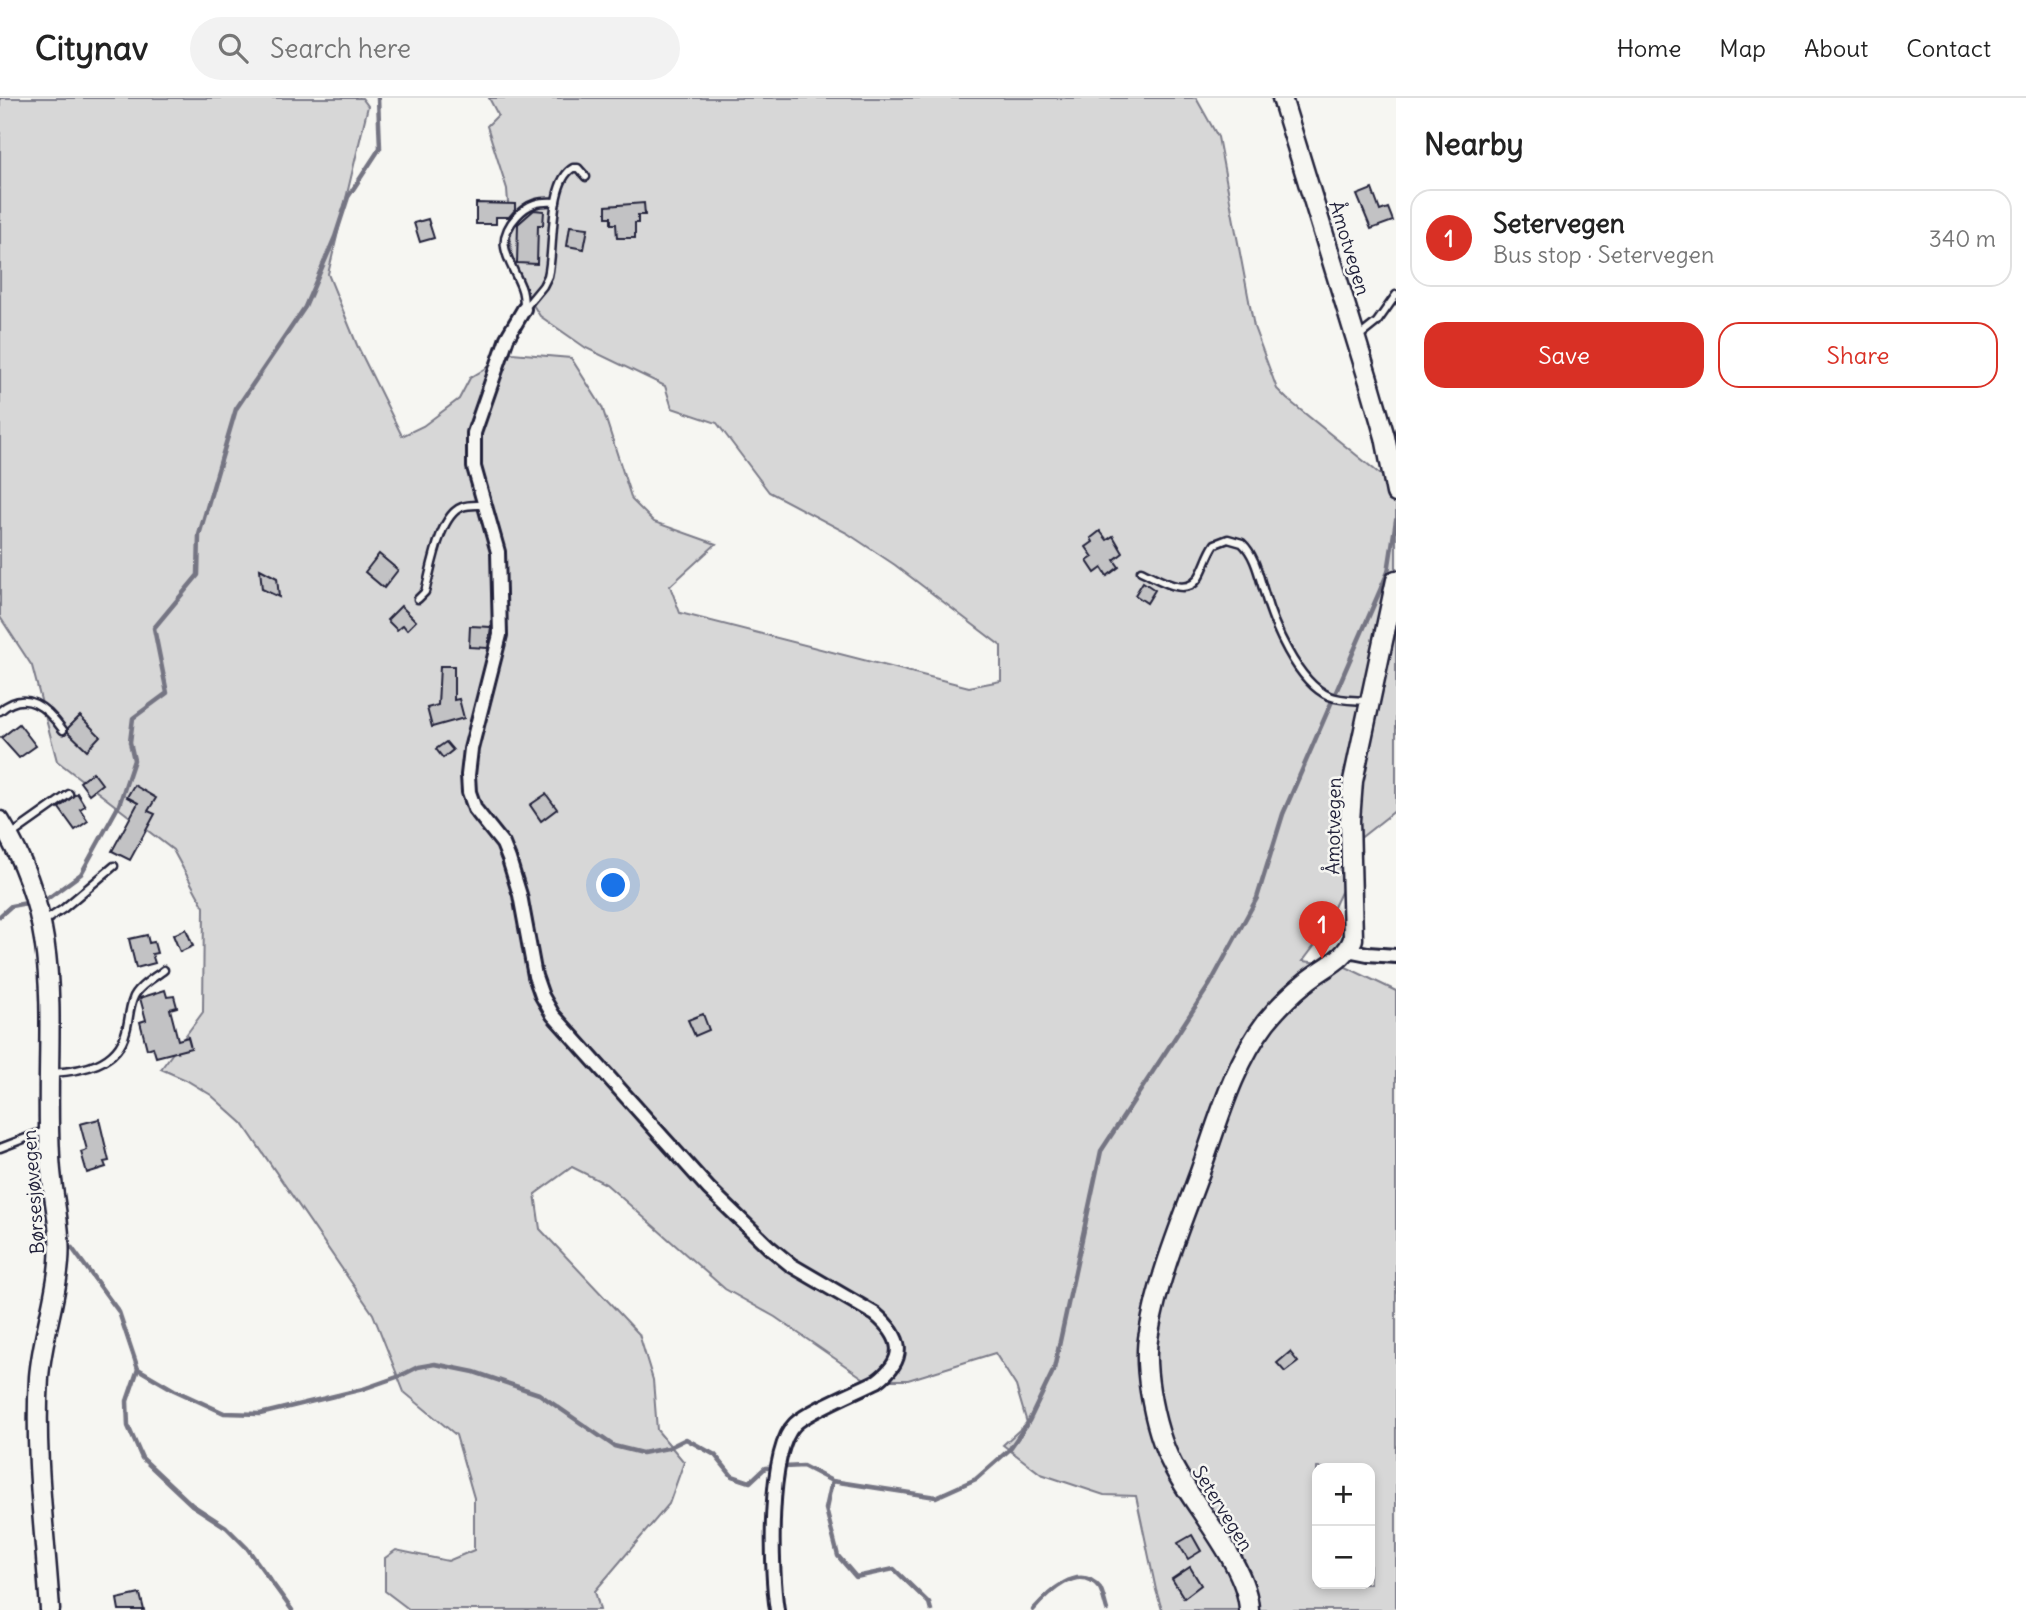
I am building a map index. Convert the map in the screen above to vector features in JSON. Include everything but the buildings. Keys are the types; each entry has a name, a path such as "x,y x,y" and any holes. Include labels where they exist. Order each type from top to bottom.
{"main road":[{"name":"Åmotvegen","path":"1282,98 1385,438 1396,493"},
{"name":"Åmotvegen","path":"1348,950 1354,930 1351,800 1368,701 1396,580"},
{"name":"Børsesjøvegen","path":"5,828 37,907 50,977 50,1160 60,1246 56,1287 39,1377 41,1471 50,1610"},
{"name":"Setervegen","path":"1249,1610 1247,1594 1229,1557 1173,1467 1164,1446 1148,1380 1149,1332 1173,1247 1218,1122 1249,1050 1266,1022 1287,998 1348,950"}],"street":[{"path":"524,309 507,338 474,433 474,467 498,552 500,635 468,766 469,792 475,809 503,845 509,859 520,895 535,976 542,996 561,1024 709,1189 769,1247 792,1265 875,1314 886,1323 897,1342 897,1356 886,1374 800,1420 789,1431 782,1444 772,1544 777,1610"},
{"path":"1348,950 1396,956"}],"lane":[{"path":"524,309 548,276 556,202 562,180 570,169 578,168 586,177"},
{"path":"524,309 522,287 507,258 504,240 506,232 516,217 532,204 556,202"},
{"path":"1356,340 1377,322 1396,295"},
{"path":"418,599 425,592 443,528 450,515 463,506 484,505"},
{"path":"1141,571 1172,585 1187,587 1196,582 1214,544 1228,539 1242,543 1254,563 1270,613 1303,673 1318,689 1328,695 1368,701"},
{"path":"0,711 15,702 27,701 40,705 49,712 63,730"},
{"path":"5,828 69,794"},
{"path":"37,907 63,909 114,866"},
{"path":"50,1073 88,1068 104,1062 112,1055 121,1046 126,1034 133,998 138,990 164,970"},
{"path":"0,1148 49,1129"}],"shaded area":[{"path":"0,98 362,98 368,106 328,274 357,345 402,436 423,426 459,399 470,378 512,353 571,358 602,407 632,500 654,522 716,544 670,586 680,613 969,687 1001,681 1001,646 895,565 847,533 769,492 717,423 672,408 665,386 586,348 540,316 513,273 507,189 487,126 498,115 489,98 1196,98 1218,137 1254,327 1277,389 1396,487 1396,810 1344,851 1343,888 1318,941 1303,961 1344,966 1396,991 1396,1610 1162,1610 1136,1496 1104,1495 1041,1474 1003,1445 1027,1423 1016,1386 995,1353 908,1380 866,1380 775,1317 725,1289 606,1184 572,1167 535,1194 540,1229 639,1334 653,1380 657,1430 684,1462 669,1504 595,1591 600,1610 410,1610 385,1591 385,1558 396,1550 448,1561 474,1550 474,1498 456,1435 404,1392 373,1314 243,1124 211,1095 161,1069 203,1012 204,907 173,850 57,761 32,666 0,617"}],"waterway":[{"path":"41,900 47,899 81,874 119,805 134,760 130,742 133,718 167,693 154,628 198,575 199,535 236,409 305,307 335,237 348,197 380,148 378,98"},
{"path":"832,1481 936,1497 976,1479 1009,1450 1029,1421 1054,1369 1101,1151 1210,984 1257,898 1283,814 1388,572 1396,520"},
{"path":"0,916 11,906 32,902"},
{"path":"72,1248 119,1312 138,1369 174,1390 224,1413 260,1414 363,1389 418,1367 435,1364 474,1372 539,1394 614,1446 642,1453 668,1448 686,1439 715,1455 732,1476 750,1482 765,1468 803,1466 832,1481 826,1509 838,1556 856,1577 894,1569 929,1603 931,1610"},
{"path":"138,1369 127,1401 128,1426 142,1458 192,1505 226,1527 247,1548 292,1610"},
{"path":"1033,1610 1064,1583 1083,1578 1100,1588 1107,1610"}],"place":[{"name":"Setervegen","path":"1322,959"}]}
